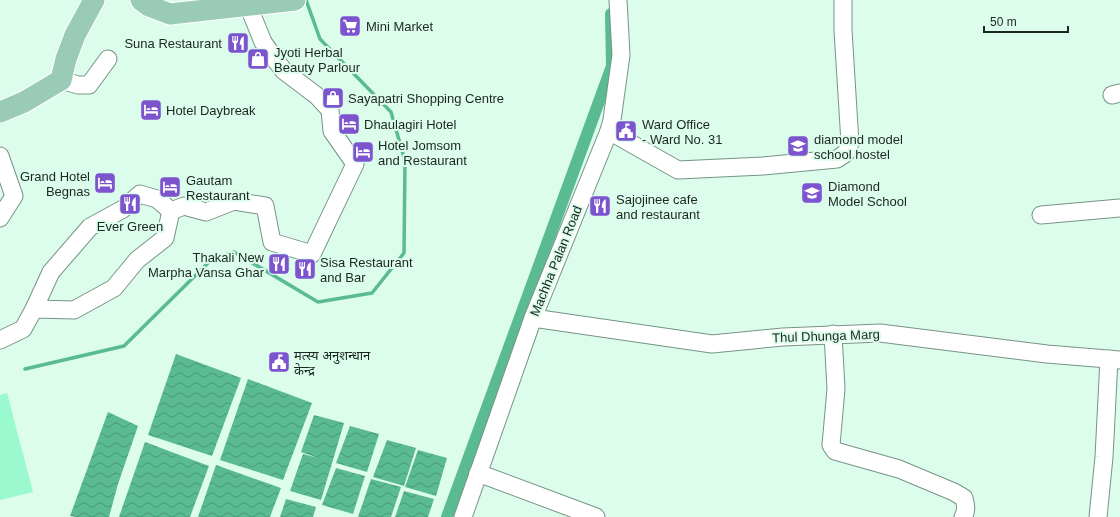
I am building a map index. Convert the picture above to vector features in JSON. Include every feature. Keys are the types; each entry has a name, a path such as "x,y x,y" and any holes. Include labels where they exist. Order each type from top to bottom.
{"main road":[{"path":"0,112 24,102 61,80 66,59 75,35 94,0"},
{"path":"141,0 149,6 170,14 197,5 258,4 295,0"}],"street":[{"name":"Machha Palan Road","path":"463,517 533,318 609,131 612,120 621,55 618,0"},
{"path":"609,131 678,170 764,166 837,159 846,154 850,143 843,30 843,0"},
{"path":"171,211 184,206 206,212 234,201 265,206 272,242 312,254 355,164 332,131 330,110 317,96 284,70 263,42 258,4"},
{"path":"61,80 78,85 89,85 108,59"},
{"path":"0,156 14,196 0,218"},
{"path":"0,340 23,329 51,272 90,227 123,210 140,194 157,199 171,211"},
{"path":"1041,215 1120,208"},
{"path":"34,309 74,310 114,288 137,260 164,238 171,211"},
{"name":"Thul Dhunga Marg","path":"533,318 712,344 782,337 880,333 1047,354 1114,359"},
{"path":"832,334 836,389 831,445 836,451 899,469 954,492 964,498 966,505 965,514 963,517"},
{"path":"1098,517 1114,359"},
{"path":"478,473 596,517"}],"shaded area":[{"path":"7,393 33,492 0,500 0,395"}],"water":[{"path":"176,354 241,378 212,456 148,435"},
{"path":"248,379 312,403 283,480 220,460"},
{"path":"108,412 138,426 118,484 109,517 70,516"},
{"path":"314,415 344,423 321,500 290,491 303,454 318,458 301,452"},
{"path":"350,426 379,434 367,472 336,463"},
{"path":"387,440 416,448 404,486 373,477"},
{"path":"145,442 209,466 190,517 119,517"},
{"path":"418,450 447,458 436,496 405,487"},
{"path":"216,465 281,488 270,517 198,517"},
{"path":"336,468 365,476 353,514 322,505"},
{"path":"371,479 401,487 391,517 358,517"},
{"path":"404,491 434,499 428,517 395,517"},
{"path":"286,499 316,507 313,517 280,517"}],"waterway":[{"path":"25,369 124,346 211,260 234,252 318,302 372,293 404,253 405,161 391,112 320,39 306,0"},
{"path":"447,517 612,66 611,14"}],"place":[{"name":"Mini Market","path":"350,26"},
{"name":"Suna Restaurant","path":"238,43"},
{"name":"Jyoti Herbal Beauty Parlour","path":"258,59"},
{"name":"Sayapatri Shopping Centre","path":"333,98"},
{"name":"Hotel Daybreak","path":"151,110"},
{"name":"Dhaulagiri Hotel","path":"349,124"},
{"name":"Ward Office - Ward No. 31","path":"626,131"},
{"name":"diamond model school hostel","path":"798,146"},
{"name":"Hotel Jomsom and Restaurant","path":"363,152"},
{"name":"Grand Hotel Begnas","path":"105,183"},
{"name":"Gautam Restaurant","path":"170,187"},
{"name":"Diamond Model School","path":"812,193"},
{"name":"Ever Green","path":"130,204"},
{"name":"Sajojinee cafe and restaurant","path":"600,206"},
{"name":"Thakali New Marpha Vansa Ghar","path":"279,264"},
{"name":"Sisa Restaurant and Bar","path":"305,269"},
{"name":"मत्स्य अनुशन्धान केन्द्र","path":"279,362"}]}
